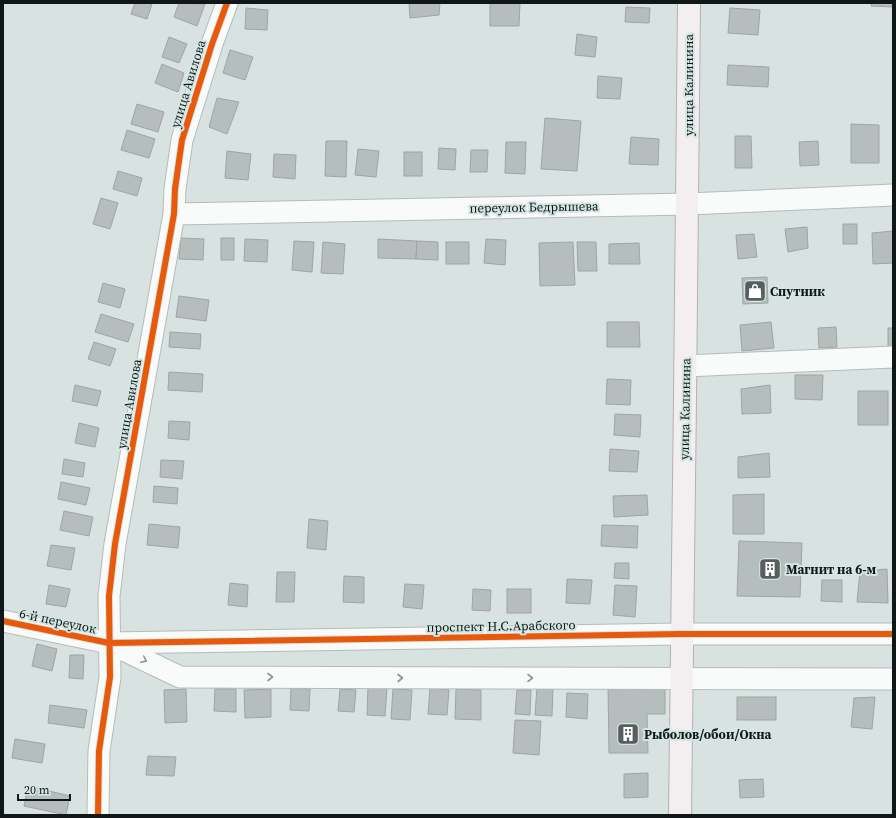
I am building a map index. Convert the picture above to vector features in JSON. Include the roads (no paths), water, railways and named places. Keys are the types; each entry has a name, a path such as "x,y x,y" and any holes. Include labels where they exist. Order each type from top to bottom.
{"main road":[{"name":"улица Калинина","path":"680,815 681,634 688,204 689,3"}],"street":[{"name":"улица Авилова","path":"98,815 99,751 110,676 109,596 116,544 174,214 182,140 212,44 227,3"},
{"name":"переулок Бедрышева","path":"174,214 688,204 893,195"},
{"path":"685,366 893,358"},
{"name":"6-й переулок","path":"3,620 109,643"},
{"name":"проспект Н.С.Арабского","path":"109,643 681,634 893,634"},
{"path":"109,643 180,677 893,680"}],"place":[{"name":"Спутник","path":"755,291"},
{"name":"Магнит на 6-м","path":"770,569"},
{"name":"Рыболов/обои/Окна","path":"628,734"}]}
